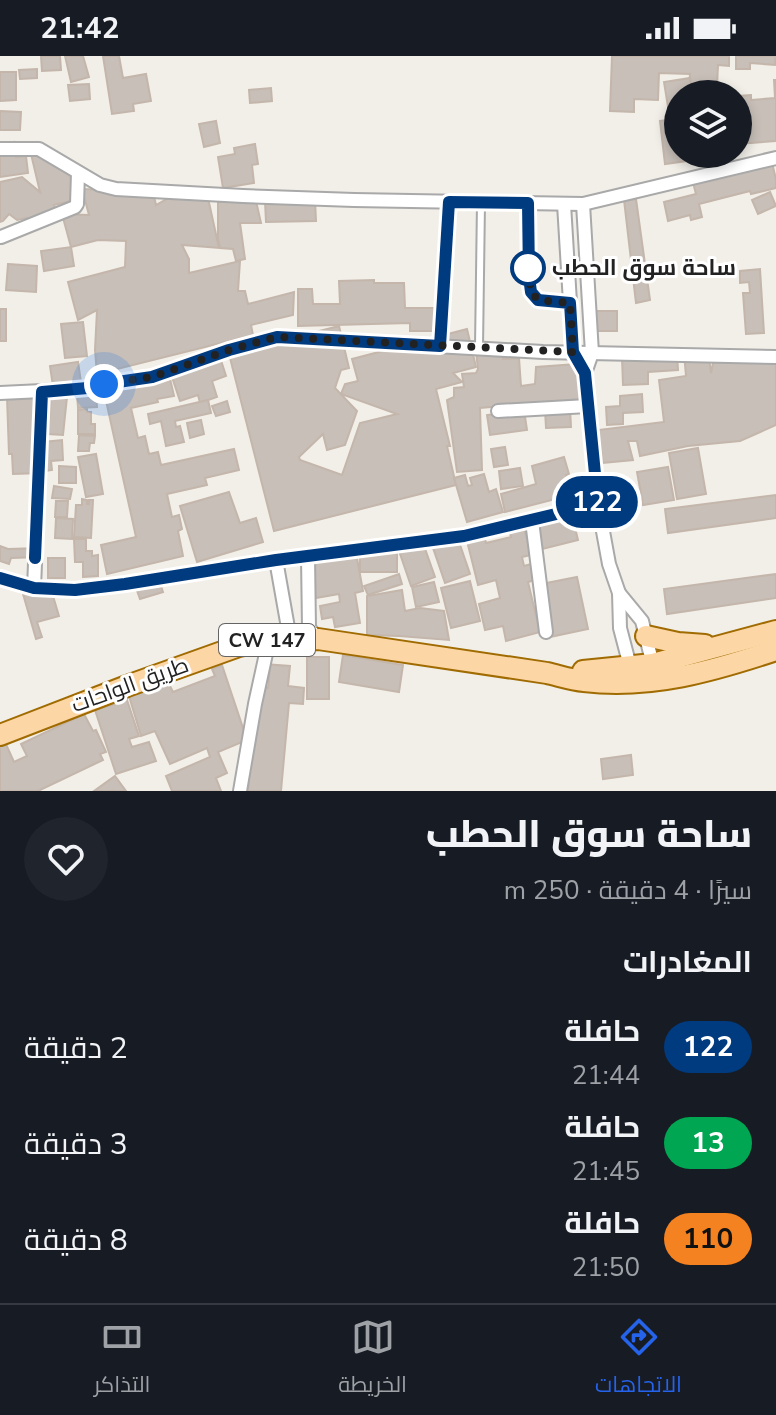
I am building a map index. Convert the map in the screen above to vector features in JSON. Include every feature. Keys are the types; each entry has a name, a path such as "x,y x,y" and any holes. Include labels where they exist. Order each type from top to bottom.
{"main road":[{"name":"طريق الواحات","path":"655,673 729,644 776,631"},
{"path":"646,636 701,645 729,644"},
{"name":"طريق الواحات","path":"0,735 239,646 269,640 318,639 583,681 628,684 632,675 692,675 776,650"}],"street":[{"path":"0,149 39,149 100,185 116,189 243,196 564,204 583,204 776,158"},
{"path":"1,237 75,207 78,173"},
{"path":"440,346 449,202"},
{"path":"564,204 573,352 585,373"},
{"path":"583,204 592,353 585,373 598,504 609,564 619,593 620,628 632,675"},
{"path":"0,393 99,387 152,377 277,337 592,353 776,357"},
{"path":"34,588 42,392"},
{"path":"498,411 588,406"},
{"path":"0,578 34,588 75,590 464,536 598,504"},
{"path":"532,521 546,632"},
{"path":"308,557 309,628 318,639"},
{"path":"276,560 290,639"},
{"path":"619,593 642,621 655,673"},
{"path":"240,791 269,640"}],"lane":[{"path":"479,348 481,203"},
{"path":"528,203 531,292 538,300 570,303"}],"building":[{"path":"41,56 60,56 61,70 42,71"},
{"path":"65,56 83,56 89,77 71,82"},
{"path":"103,56 119,56 123,78 146,74 151,101 133,104 134,111 112,114"},
{"path":"612,56 729,56 729,66 718,65 717,80 690,80 690,74 659,73 658,100 634,99 634,112 610,111"},
{"path":"736,56 776,56 775,65 750,63 750,69 736,69"},
{"path":"37,69 37,78 20,79 19,70"},
{"path":"0,72 16,72 16,100 0,101"},
{"path":"776,80 776,141 752,143 752,100 775,98"},
{"path":"89,84 90,99 70,101 68,85"},
{"path":"271,88 272,101 250,103 249,90"},
{"path":"0,111 21,112 20,130 0,130"},
{"path":"216,121 220,143 204,147 199,124"},
{"path":"660,121 664,121 664,155"},
{"path":"14,142 16,157 26,156 28,173 0,177 0,144"},
{"path":"255,144 258,164 252,165 254,183 223,188 218,157 235,154 234,148"},
{"path":"41,153 78,177 75,200 54,205 56,215 30,221 27,218 17,220 9,214 0,222 0,182 22,177 40,192 31,154"},
{"path":"770,155 776,188 699,204 702,217 691,220 690,215 668,221 664,202 696,194 691,175 719,168 752,168 752,160"},
{"path":"82,189 153,192 156,205 172,196 208,198 219,248 182,245 189,259 189,273 240,261 238,291 245,291 248,304 294,292 293,315 251,325 253,335 97,374 97,310 78,320 68,282 125,267 126,241 98,240 71,247 62,214 89,215"},
{"path":"770,192 776,206 758,214 752,200"},
{"path":"218,199 256,201 261,223 240,223 245,259 236,261 233,249 220,248"},
{"path":"636,199 650,300 636,303 624,200"},
{"path":"315,200 316,221 266,222 265,201"},
{"path":"71,247 74,266 44,271 41,251"},
{"path":"8,264 37,266 36,292 6,290"},
{"path":"760,269 764,333 746,334 743,293 750,293 749,282 740,283 740,271"},
{"path":"374,280 374,283 404,283 405,308 434,308 434,331 410,331 410,323 298,326 298,289 312,289 313,304 340,304 339,281"},
{"path":"0,309 6,309 6,341 0,341"},
{"path":"596,311 617,311 617,331 596,331"},
{"path":"83,322 87,356 65,358 61,324"},
{"path":"339,326 349,368 341,370 335,388 357,411 345,445 327,450 323,434 299,457 300,460 342,475 360,423 397,414 341,394 345,384 358,381 352,359 467,329 476,367 453,373 462,382 436,389 456,485 274,531 229,354"},
{"path":"502,350 503,359 519,358 521,386 535,384 536,367 576,364 580,399 480,408 482,470 457,472 447,400 454,397 454,388 464,387 462,374 476,373 476,352"},
{"path":"708,350 711,373 715,353 727,356 776,350 776,425 740,441 688,446 640,456 637,441 628,441 633,460 603,463 598,430 664,422 659,380 686,376 684,353"},
{"path":"218,351 226,376 212,381 217,397 200,403 198,395 180,401 169,368"},
{"path":"677,355 678,370 648,372 648,384 623,385 622,358"},
{"path":"78,362 81,382 53,386 50,366"},
{"path":"168,370 174,396 131,408 138,438 145,436 149,454 158,452 161,465 234,449 239,470 205,478 207,485 167,494 172,517 179,515 182,529 178,531 183,556 107,574 101,545 136,537 103,387"},
{"path":"96,393 97,407 78,408 77,394"},
{"path":"642,394 643,412 623,413 623,424 607,425 606,407 620,406 620,396"},
{"path":"39,396 42,473 13,474 12,454 9,454 7,397"},
{"path":"51,396 67,397 63,435 48,434"},
{"path":"208,400 211,413 175,421 176,427 180,426 184,442 166,446 161,421 150,424 148,414"},
{"path":"227,401 230,412 216,416 212,406"},
{"path":"570,408 571,427 546,428 545,410"},
{"path":"78,410 91,412 91,424 95,424 95,434 78,434"},
{"path":"524,410 527,430 490,435 487,415"},
{"path":"201,420 204,434 190,438 187,423"},
{"path":"79,435 95,436 89,451 78,451"},
{"path":"62,440 63,460 51,461 52,470 45,471 43,442"},
{"path":"505,447 508,465 494,467 491,449"},
{"path":"698,448 706,494 677,499 669,453"},
{"path":"96,454 103,494 86,497 78,457"},
{"path":"564,457 571,495 505,512 501,494 536,484 532,466"},
{"path":"59,466 76,467 76,483 59,483"},
{"path":"668,467 674,500 643,505 637,472"},
{"path":"520,468 523,486 501,489 499,471"},
{"path":"484,474 489,492 496,489 503,512 467,522 454,478 465,475 468,486 472,485 470,478"},
{"path":"54,486 72,489 70,499 52,498"},
{"path":"229,492 240,523 256,518 263,542 197,562 180,506"},
{"path":"776,495 776,518 668,533 665,509"},
{"path":"82,499 87,500 87,504 93,500 91,538 74,537 76,505 82,505"},
{"path":"56,501 68,501 67,517 55,517"},
{"path":"570,507 578,540 538,550 530,517"},
{"path":"56,518 73,519 72,539 55,538"},
{"path":"522,519 531,555 522,557 524,566 531,564 535,580 528,582 540,632 506,641 503,626 485,630 479,604 500,598 496,580 478,585 465,533 482,528 486,543 511,537 507,522"},
{"path":"456,533 470,574 445,583 431,542"},
{"path":"74,539 86,539 86,551 92,551 92,556 98,555 98,576 83,577 83,562 75,562"},
{"path":"423,543 435,577 411,586 399,551"},
{"path":"360,544 397,544 397,572 360,572"},
{"path":"0,546 8,549 40,548 40,557 11,558 9,564 0,561"},
{"path":"355,547 363,591 355,593 360,623 335,627 333,617 322,619 320,606 340,602 339,594 310,599 309,557"},
{"path":"48,558 65,558 65,578 48,578"},
{"path":"157,574 163,592 140,599 134,582"},
{"path":"399,574 402,584 368,595 364,586"},
{"path":"776,574 776,598 667,614 664,589"},
{"path":"577,577 588,629 550,637 541,584"},
{"path":"470,581 480,621 451,628 441,588"},
{"path":"434,582 439,602 416,607 412,587"},
{"path":"50,586 59,616 37,622 42,637 36,639 23,594"},
{"path":"402,590 405,611 420,608 444,611 449,640 367,635 367,596"},
{"path":"343,655 403,665 399,692 339,682"},
{"path":"307,657 329,657 329,699 307,699"},
{"path":"264,664 290,666 288,686 304,688 303,704 289,703 281,791 248,791 258,687 268,688 270,667"},
{"path":"222,665 247,740 218,752 227,773 216,778 221,791 172,791 166,776 210,757 207,748 170,764 155,731 141,736 129,696 168,682 173,692 215,676 212,669"},
{"path":"127,700 139,736 129,739 132,747 149,742 156,761 116,774 95,710"},
{"path":"84,714 106,752 100,754 103,760 38,791 0,791 0,744 5,742 14,762 27,756 21,744"},
{"path":"631,755 633,775 603,779 601,759"},
{"path":"115,776 126,791 94,791"}],"bus line":[{"name":"122","path":"0,578 34,588 75,590 125,584 276,560 464,536 598,504 585,373 573,352 570,303 538,300 531,292 528,203 449,202 440,346 266,338 152,377 99,387 42,392 35,558"}],"place":[{"name":"ساحة سوق الحطب","path":"528,268"}],"route":[{"path":"104,384 152,377 266,338 277,337 573,352 570,303 538,300 531,292 528,268"}]}
